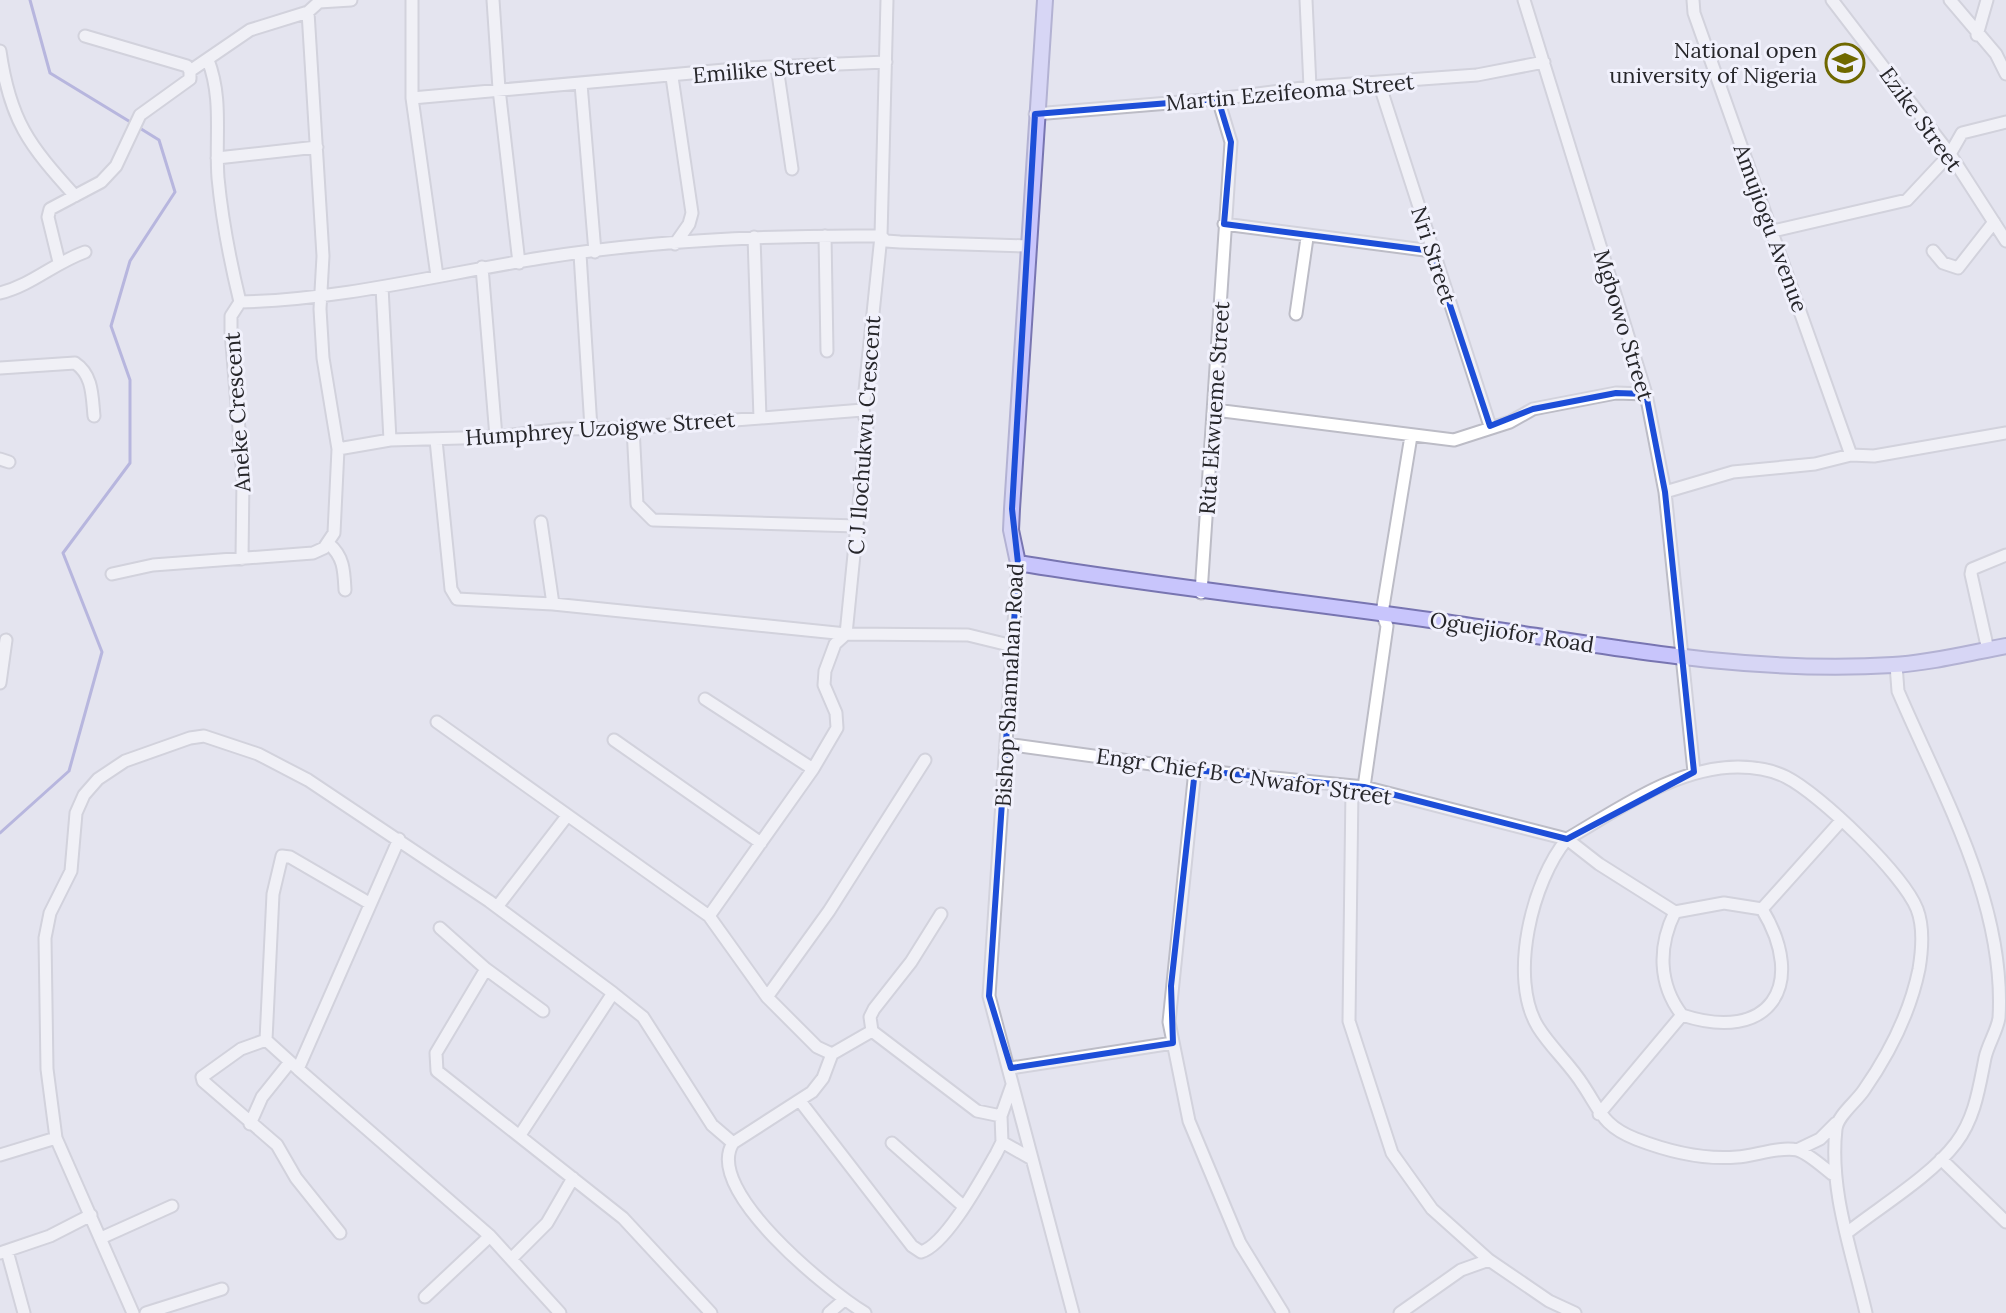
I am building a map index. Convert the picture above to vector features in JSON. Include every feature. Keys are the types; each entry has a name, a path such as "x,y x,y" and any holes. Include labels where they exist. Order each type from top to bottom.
{"main road":[{"name":"Bishop Shannahan Road","path":"1018,563 1011,530 1012,509 1035,114 1045,0"},
{"name":"Oguejiofor Road","path":"1018,563 1201,593 1382,613 1680,659 1829,667 1896,665 2006,646"}],"street":[{"path":"190,71 250,30 308,12 319,1 351,0"},
{"path":"412,0 412,98 437,276"},
{"path":"493,0 499,89 519,263"},
{"name":"C J Ilochukwu Crescent","path":"846,634 867,425 863,410 881,236 887,0"},
{"path":"1306,0 1310,87"},
{"name":"Mgbowo Street","path":"1524,0 1646,394 1665,492 1694,772"},
{"name":"Amujiogu Avenue","path":"1693,0 1694,13 1851,455"},
{"name":"Ezike Street","path":"1832,0 1950,154 1973,195 2006,241"},
{"path":"1950,0 1996,54 2006,74"},
{"path":"1977,35 1987,0"},
{"path":"112,574 153,565 313,553 329,544 334,533 338,449 326,394 317,147 308,12"},
{"path":"59,262 48,212 110,173 140,115 190,79 187,66 85,36"},
{"path":"0,51 17,123 34,149 75,196"},
{"path":"208,60 217,89 217,158 226,240 240,302"},
{"name":"Emilike Street","path":"675,244 689,224 692,213 672,77 777,67 886,62"},
{"name":"Martin Ezeifeoma Street","path":"1035,114 1218,99 1310,87 1477,75 1544,62"},
{"path":"777,67 792,169"},
{"path":"412,98 672,77"},
{"name":"Nri Street","path":"1379,83 1490,426"},
{"path":"581,84 595,252"},
{"name":"Rita Ekwueme Street","path":"1201,593 1231,142 1218,99"},
{"path":"1773,231 1907,200 1950,154 1962,133 2006,122"},
{"path":"217,158 317,147"},
{"path":"1933,251 1943,263 1958,268 1994,222"},
{"path":"1224,224 1307,238 1432,251"},
{"path":"825,236 827,351"},
{"name":"Aneke Crescent","path":"242,559 243,478 231,332 231,316 240,302 382,287 482,267 707,240 881,236 886,241 900,242 1028,246"},
{"path":"754,237 760,418"},
{"path":"1296,314 1307,238"},
{"path":"0,294 34,281 59,262 85,252"},
{"path":"580,254 591,428"},
{"path":"482,267 496,437"},
{"path":"382,287 390,440"},
{"path":"0,368 75,363 83,368 91,386 94,416"},
{"path":"1215,410 1454,440 1472,437 1490,426 1510,422 1533,409 1616,393 1646,394"},
{"name":"Humphrey Uzoigwe Street","path":"338,449 390,440 496,437 863,410"},
{"path":"633,428 637,504 653,520 857,526"},
{"path":"1665,492 1733,472 1815,464 1851,455 1874,456 2006,433"},
{"path":"1411,436 1382,613 1387,626 1358,788 1349,1021 1366,1081 1392,1153 1432,1209 1489,1260 1549,1301 1575,1313"},
{"path":"436,440 451,589 457,599 553,604 846,634 968,635 1013,646"},
{"path":"541,522 553,604"},
{"path":"329,544 338,552 343,565 345,590"},
{"path":"1988,650 1971,574 1972,569 2006,555"},
{"name":"Bishop Shannahan Road","path":"1018,563 1010,744 989,996 1011,1068 1073,1313"},
{"path":"709,916 813,769 839,721 826,694 825,671 835,644 846,634"},
{"path":"0,683 6,640"},
{"path":"1848,1232 1957,1143 1974,1110 1989,1041 1999,1021 2003,995 1990,901 1969,845 1898,691 1896,665"},
{"path":"705,699 813,769"},
{"path":"437,722 709,916 767,997 817,1047 832,1054"},
{"path":"133,1313 56,1138 47,1069 45,938 50,913 71,871 76,813 84,795 98,779 125,761 204,736 272,761 399,839 613,993 643,1017 712,1125 733,1143"},
{"path":"614,740 761,843"},
{"name":"Engr Chief B C Nwafor Street","path":"1010,744 1195,770 1358,788 1567,839"},
{"path":"767,997 829,911 925,760"},
{"path":"1737,767 1782,775 1806,788 1840,822 1873,850 1910,896 1918,911 1922,935 1919,968 1907,1011 1882,1061 1836,1123 1820,1139 1797,1150 1707,1158 1639,1140 1618,1131 1599,1114 1584,1085 1537,1026 1526,998 1523,976 1536,902 1556,852 1567,839 1694,772 1737,767"},
{"path":"1195,770 1169,1022 1189,1121 1218,1196 1240,1243 1283,1313"},
{"path":"497,907 567,816"},
{"path":"1762,909 1840,822"},
{"path":"250,1124 262,1097 294,1066 399,839"},
{"path":"1567,839 1599,864 1675,912 1724,903 1762,909 1776,932 1783,958 1784,980 1775,997 1760,1014 1741,1021 1697,1020 1682,1015 1664,981 1664,945 1675,912"},
{"path":"369,903 290,857 282,856 273,894 266,1040 490,1236 560,1313"},
{"path":"941,914 911,962 874,1009 870,1017 872,1031 977,1111 1001,1116"},
{"path":"440,928 486,969 543,1011"},
{"path":"486,969 436,1053 437,1071 645,1237 675,1277 711,1313"},
{"path":"520,1135 613,993"},
{"path":"1599,1114 1682,1015"},
{"path":"865,1313 844,1300 789,1253 750,1209 727,1162 733,1143 800,1101 823,1078 832,1054 872,1031"},
{"path":"266,1040 241,1049 202,1077 204,1084 277,1145 296,1178 340,1233"},
{"path":"1011,1068 1173,1043"},
{"path":"800,1101 912,1246 921,1252 932,1249 1002,1142 1001,1116 1013,1084"},
{"path":"1836,1123 1832,1174 1866,1313"},
{"path":"0,1155 56,1138"},
{"path":"1002,1142 1032,1159"},
{"path":"892,1143 962,1205"},
{"path":"1797,1150 1832,1174"},
{"path":"1941,1159 2006,1222"},
{"path":"511,1259 547,1223 573,1178"},
{"path":"101,1238 172,1206"},
{"path":"24,1313 3,1252 50,1236 91,1215"},
{"path":"425,1297 490,1236"},
{"path":"1400,1313 1461,1270 1489,1260"},
{"path":"146,1313 222,1289"},
{"path":"829,1313 844,1300"}],"highlighted area":[{"path":"1218,99 1231,142 1224,224 1432,251 1490,426 1533,409 1616,393 1646,394 1665,492 1694,772 1567,839 1364,787 1195,770 1171,986 1173,1043 1011,1068 989,996 1018,563 1012,509 1035,114"}],"waterway":[{"path":"30,0 50,73 132,123"},
{"path":"0,833 69,771 102,652 63,553 130,463 130,380 111,326 130,261 175,192 159,140 138,127"}],"place":[{"name":"National open university of Nigeria","path":"1845,63"}]}
